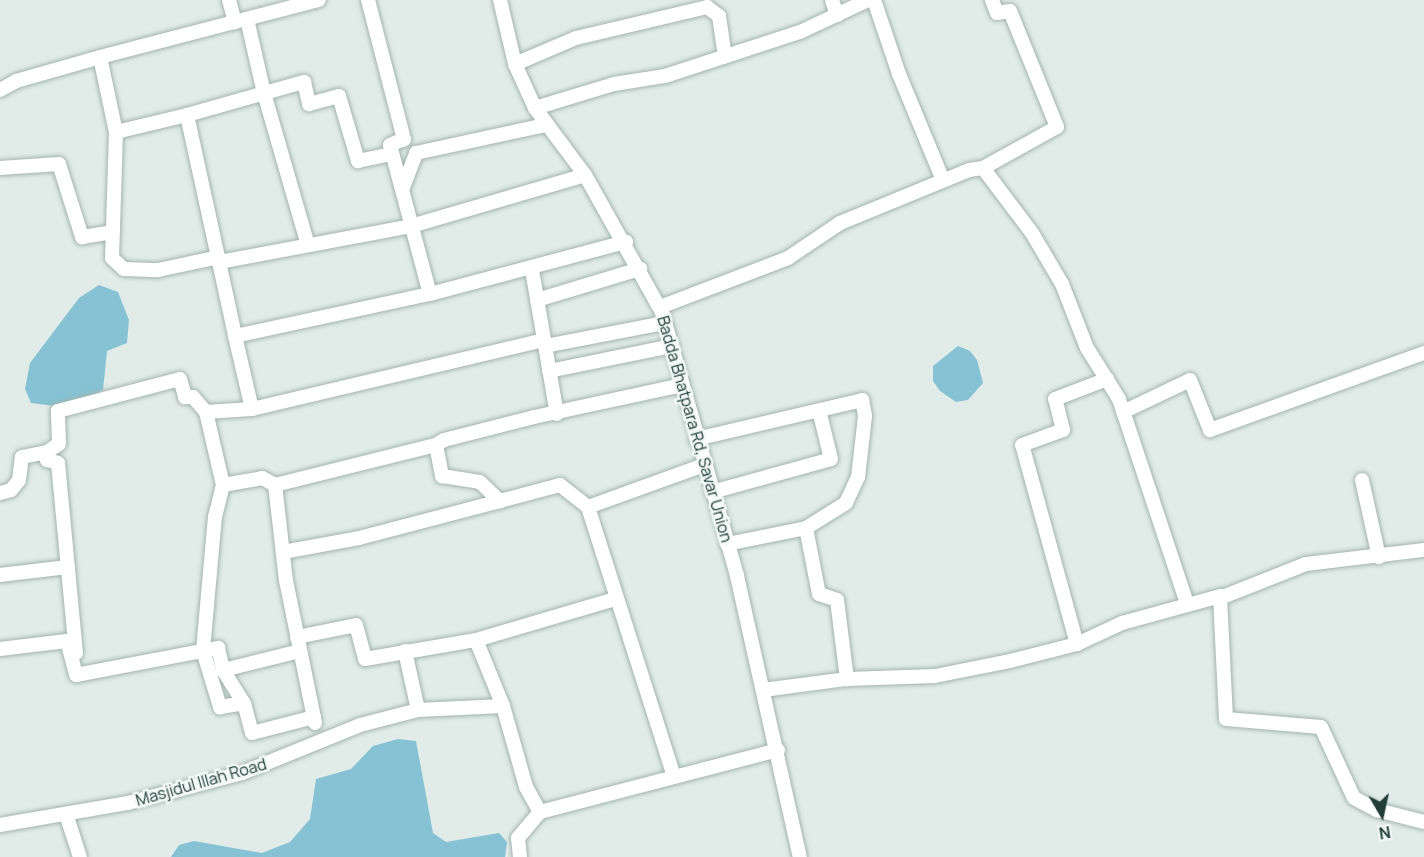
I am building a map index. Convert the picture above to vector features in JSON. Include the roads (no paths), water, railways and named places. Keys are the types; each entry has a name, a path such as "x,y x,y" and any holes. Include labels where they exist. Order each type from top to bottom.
{"street":[{"path":"229,0 241,21 308,245"},
{"path":"0,90 16,81 100,57 320,0"},
{"path":"368,0 404,139 390,145 430,294"},
{"name":"Badda Bhatpara Rd, Savar Union","path":"500,0 515,64 535,108 585,175 626,242 660,307 696,439 728,544 778,750 800,857"},
{"path":"832,0 837,15"},
{"path":"535,108 614,84 665,76 725,57 800,32 868,0"},
{"path":"874,0 899,74 943,180"},
{"path":"660,307 788,258 840,223 943,180 983,168 1057,127 1010,11 997,13 992,0"},
{"path":"515,64 576,38 707,7 719,16 725,57"},
{"path":"100,57 116,132 112,258 124,269 158,270 411,226 585,175"},
{"path":"116,132 187,115 304,82 309,104 339,96 358,161 392,154"},
{"path":"187,115 252,409"},
{"path":"402,190 416,153 546,125"},
{"path":"0,168 59,164 82,237 113,232"},
{"path":"983,168 1038,243 1062,284 1087,348 1107,379 1123,412 1187,604"},
{"path":"235,336 532,270 626,242"},
{"path":"537,300 640,268"},
{"path":"532,270 557,414"},
{"path":"206,412 252,409 545,343 665,323"},
{"path":"549,371 672,346"},
{"path":"1123,412 1190,380 1210,430 1424,354"},
{"path":"0,493 11,490 19,480 22,458 46,452 59,444 58,411 180,379 185,397 193,396 206,412 223,485 215,516 203,651 220,707 244,703"},
{"path":"1077,644 1022,445 1063,430 1055,399 1107,379"},
{"path":"223,485 262,478 275,485 436,445 444,440 682,385"},
{"path":"696,439 862,400 865,416 858,477 846,504 806,528 728,544"},
{"path":"712,492 831,459 819,410"},
{"path":"436,445 442,476 480,482 500,501"},
{"path":"46,452 47,460 58,463 76,675"},
{"path":"588,507 704,465"},
{"path":"1362,480 1379,557"},
{"path":"283,552 359,538 560,484 588,507 615,598 674,776"},
{"path":"76,675 218,648 223,670 244,703 252,733 314,720 297,637 275,485"},
{"path":"806,528 819,594 837,600 847,679"},
{"path":"763,690 847,679 935,676 1077,644 1122,623 1187,604 1220,598 1306,564 1424,550"},
{"path":"0,575 68,567"},
{"path":"297,637 356,625 365,659 476,640 615,598"},
{"path":"1220,598 1226,718 1321,727 1354,798 1377,810 1424,822"},
{"path":"0,649 67,640 76,675"},
{"path":"476,640 503,706 526,787 540,812"},
{"path":"223,670 300,651"},
{"path":"405,651 418,710"},
{"name":"Masjidul Illah Road","path":"0,825 128,803 242,773 360,725 418,710 503,706"},
{"path":"520,857 518,838 540,812 778,750"},
{"path":"66,814 80,857"}],"water":[{"path":"99,285 118,292 129,320 127,343 107,351 103,390 89,398 55,406 31,403 25,389 30,363 79,298"},
{"path":"958,346 970,351 977,360 983,383 968,400 956,402 940,391 933,381 933,366"},
{"path":"398,739 416,741 433,833 446,842 499,833 507,842 505,857 171,857 179,845 194,841 262,853 290,842 310,819 316,779 351,769 373,746"}]}
